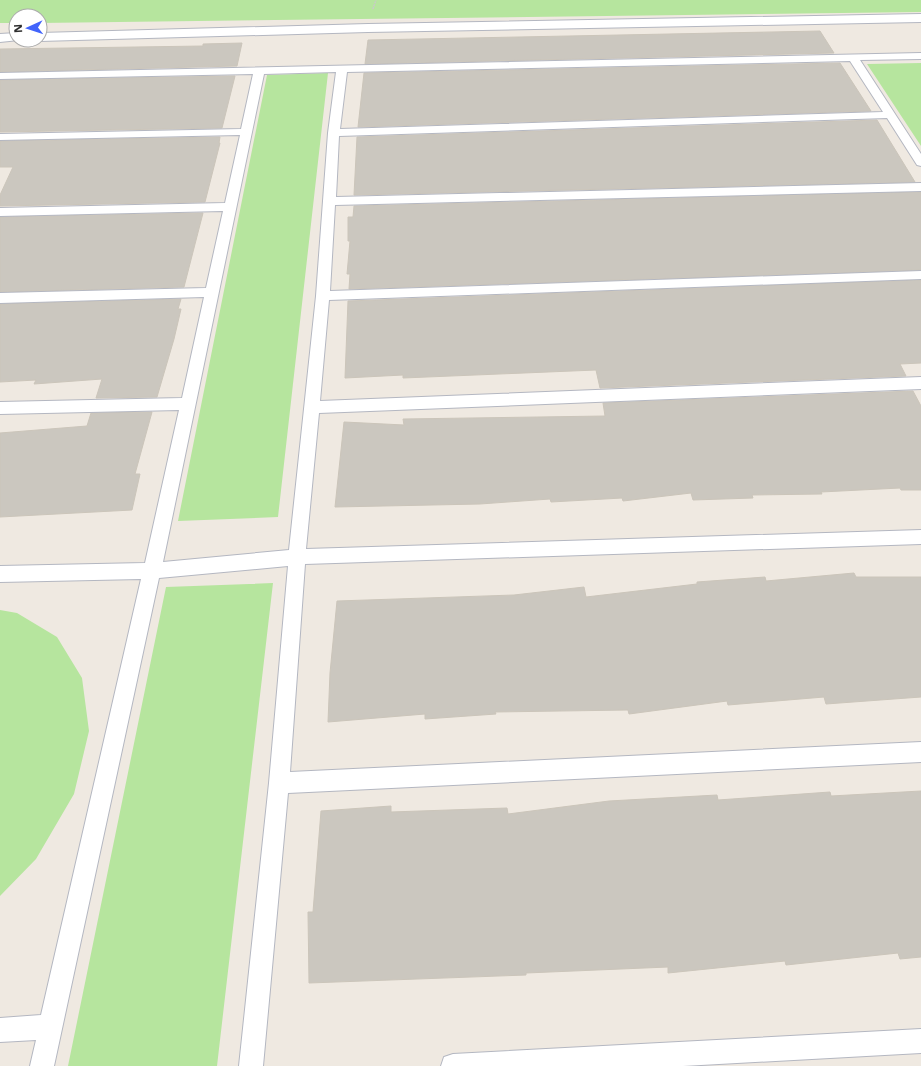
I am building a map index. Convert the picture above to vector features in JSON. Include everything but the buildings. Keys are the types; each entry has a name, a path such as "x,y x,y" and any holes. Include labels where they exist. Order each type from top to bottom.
{"street":[{"path":"48,37 368,28 921,18"}],"lane":[{"path":"0,76 921,56"},
{"path":"853,58 921,163"},
{"path":"251,1066 279,783 298,557 323,296 334,133 342,68"},
{"path":"42,1066 152,571 259,70"},
{"path":"334,133 890,115"},
{"path":"0,137 246,132"},
{"path":"330,201 921,187"},
{"path":"0,212 230,207"},
{"path":"323,296 921,275"},
{"path":"0,298 212,292"},
{"path":"312,407 921,383"},
{"path":"0,408 188,404"},
{"path":"0,574 152,571 298,557 921,537"},
{"path":"279,783 921,752"},
{"path":"0,1030 51,1027"},
{"path":"453,1066 921,1041"}],"green space":[{"path":"0,0 921,0 921,12 48,23 48,8 8,8 8,23 0,23"},
{"path":"921,63 921,146 867,64"},
{"path":"328,73 278,517 178,521 267,75"},
{"path":"273,583 217,1066 68,1066 166,587"},
{"path":"0,610 17,613 57,637 82,678 89,731 74,794 36,859 0,896"}]}
